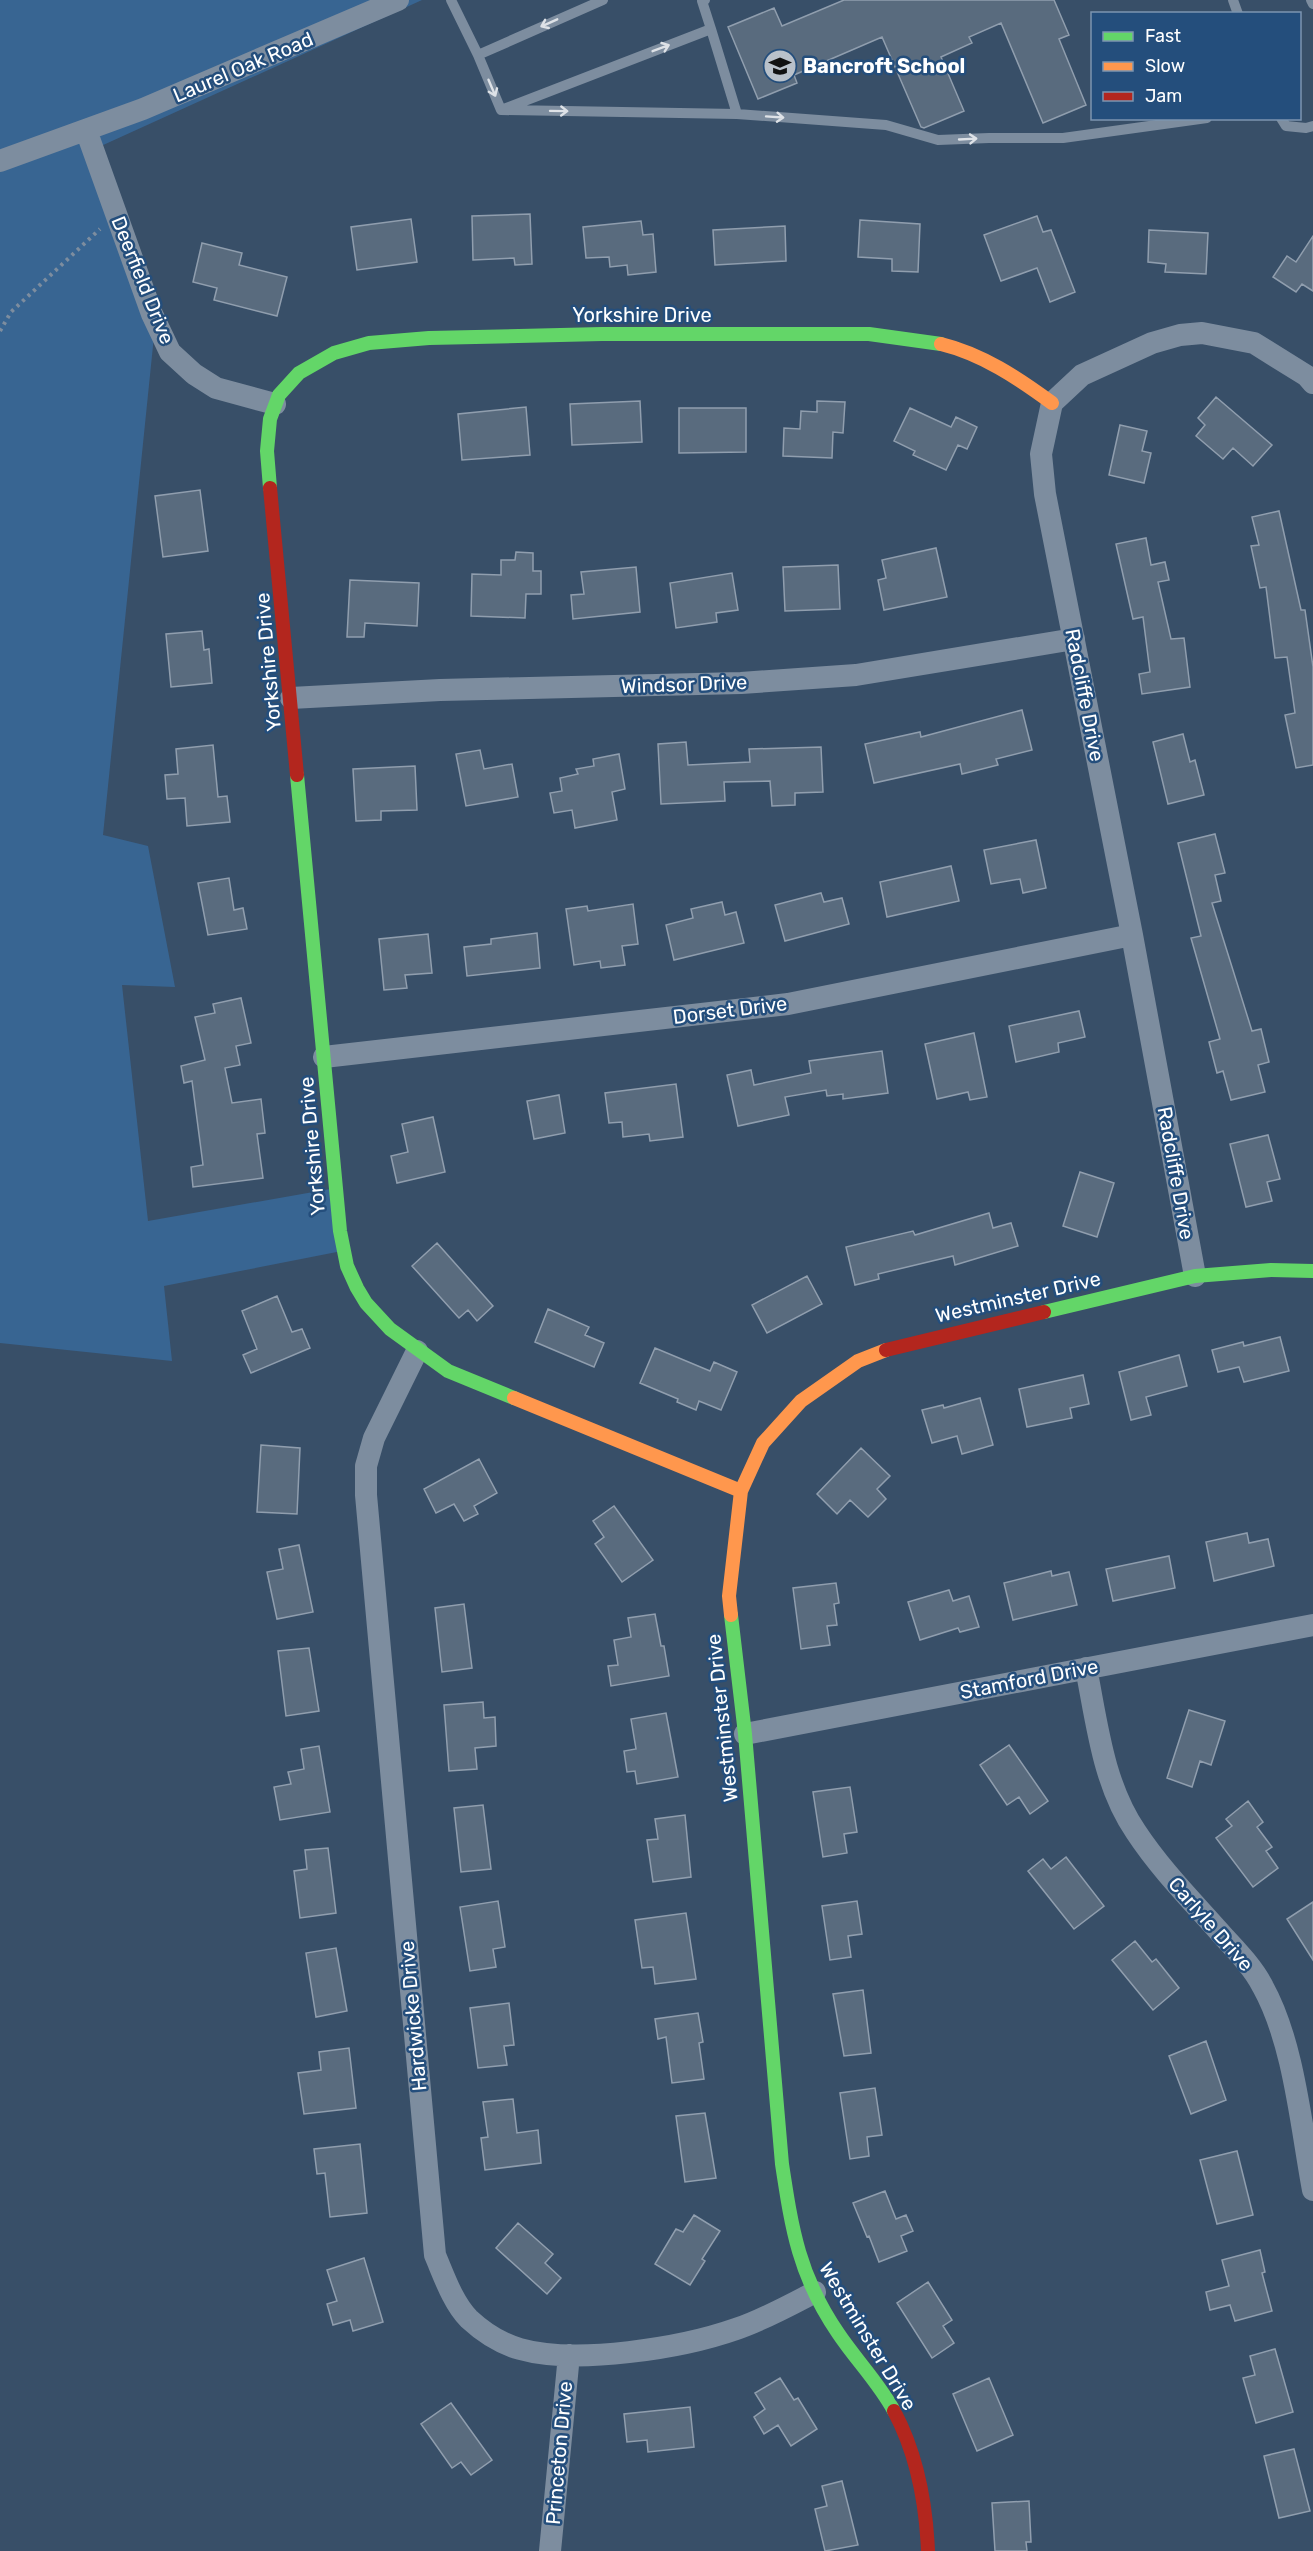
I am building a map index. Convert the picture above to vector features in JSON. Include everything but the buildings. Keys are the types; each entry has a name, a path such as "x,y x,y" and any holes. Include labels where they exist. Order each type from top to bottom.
{"street":[{"name":"Laurel Oak Road","path":"0,161 143,109 398,0"},
{"name":"Deerfield Drive","path":"86,130 152,314 170,351 194,374 216,388 276,404"},
{"path":"1052,403 1082,375 1152,343 1180,334 1202,333 1254,343 1306,376 1313,383"},
{"name":"Yorkshire Drive","path":"741,1491 448,1371 388,1329 366,1301 349,1271 340,1231 267,452 270,419 279,395 299,373 334,353 369,343 429,338 602,334 869,334 923,340 961,349 1019,379 1052,403"},
{"name":"Radcliffe Drive","path":"1052,403 1041,454 1045,494 1132,934 1195,1276"},
{"name":"Windsor Drive","path":"291,698 440,690 741,683 856,675 1074,639"},
{"name":"Dorset Drive","path":"324,1057 788,1004 1132,934"},
{"name":"Westminster Drive","path":"928,2551 920,2482 905,2437 887,2398 843,2340 815,2292 802,2264 790,2221 785,2187 745,1734 729,1596 741,1491 763,1443 801,1401 858,1361 898,1346 1195,1276 1271,1270 1313,1271"},
{"name":"Hardwicke Drive","path":"417,1351 374,1438 366,1466 366,1495 435,2255 449,2288 468,2318 492,2337 520,2349 569,2355 639,2350 694,2342 739,2328 815,2292"},
{"name":"Stamford Drive","path":"745,1734 1313,1625"},
{"name":"Carlyle Drive","path":"1086,1668 1106,1766 1118,1801 1163,1868 1237,1951 1262,1984 1276,2012 1286,2043 1313,2190"},
{"name":"Princeton Drive","path":"550,2551 569,2355"}],"lane":[{"path":"451,0 478,55 501,110"},
{"path":"478,55 603,0"},
{"path":"705,0 702,1 737,114"},
{"path":"1311,0 1313,4"},
{"path":"501,110 711,29"},
{"path":"501,110 737,114 886,125 938,141 1063,138 1193,120"},
{"path":"1282,120 1286,126 1306,128 1313,126"}],"path":[{"path":"0,331 11,312 116,214"}],"shaded area":[{"path":"0,0 422,0 90,151 154,336 103,835 148,846 175,987 122,985 148,1221 336,1188 347,1250 164,1286 172,1361 0,1343"}],"traffic: fast":[{"path":"270,488 267,451 270,419 279,395 299,373 334,353 369,343 429,338 602,334 869,334 941,344"},
{"path":"297,775 340,1231 347,1266 366,1303 390,1329 448,1371 514,1398"},
{"path":"1044,1312 1195,1276 1271,1270 1313,1271"},
{"path":"731,1615 745,1734 782,2164 789,2210 799,2252 814,2292 838,2333 894,2411"}],"traffic: slow":[{"path":"941,344 985,360 1052,403"},
{"path":"731,1615 729,1596 741,1491 763,1443 801,1401 858,1361 886,1350"},
{"path":"514,1398 741,1491"}],"traffic: jam":[{"path":"270,488 297,775"},
{"path":"886,1350 1044,1312"},
{"path":"894,2411 909,2444 919,2479 928,2551"}],"place":[{"name":"Bancroft School","path":"780,66"}]}
